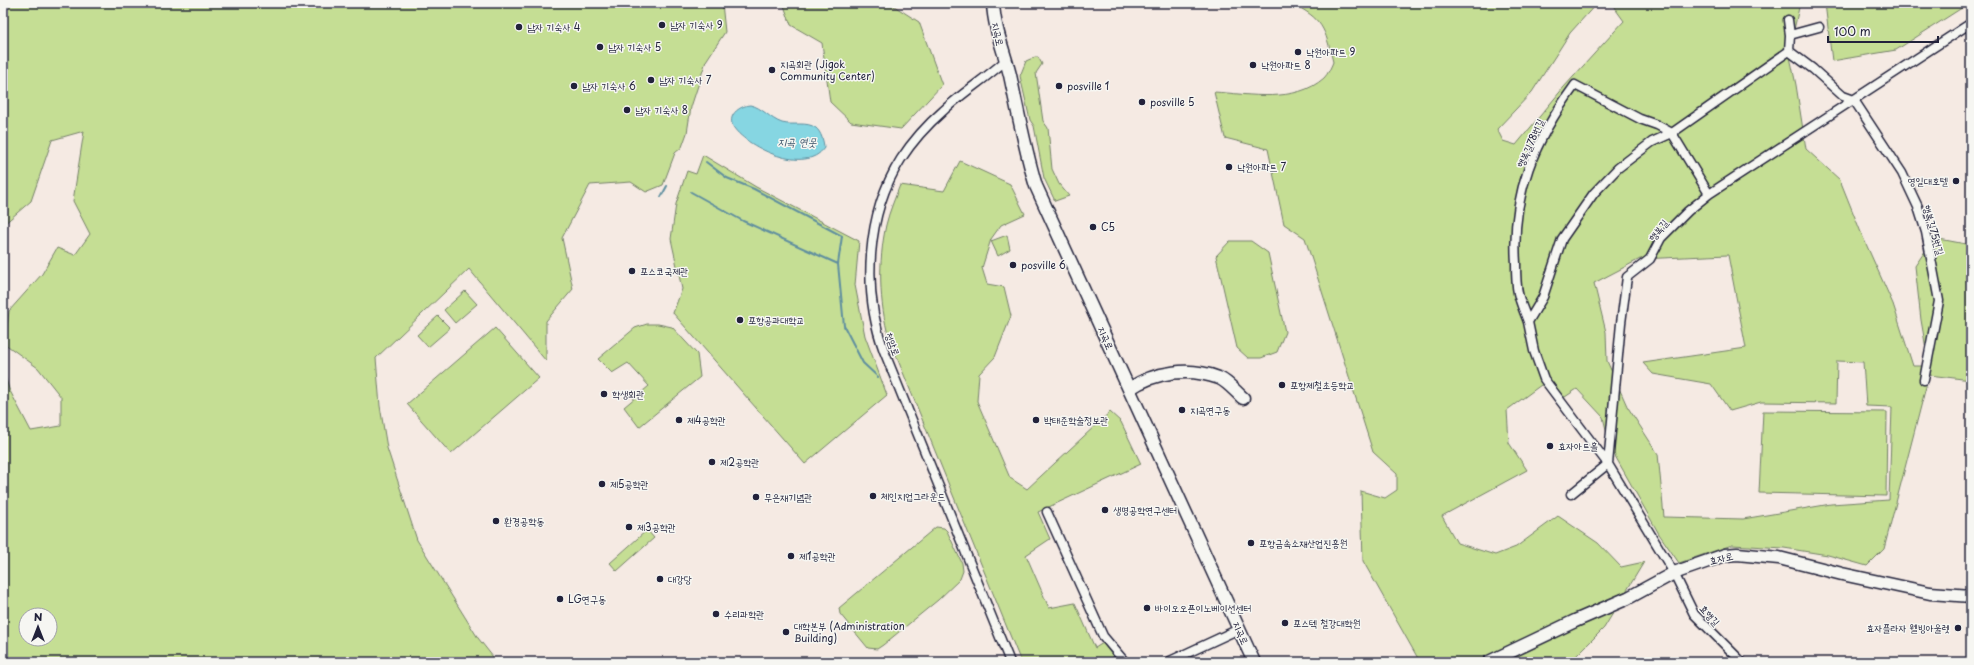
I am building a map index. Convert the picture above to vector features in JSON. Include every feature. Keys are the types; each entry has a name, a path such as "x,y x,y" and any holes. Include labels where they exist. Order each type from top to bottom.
{"street":[{"name":"지곡로","path":"993,3 994,19 1009,74 1026,152 1036,186 1254,662"},
{"path":"1528,322 1543,297 1562,239 1594,193 1618,168 1652,142 1672,133 1788,52 1790,35 1788,20"},
{"name":"행복길","path":"1608,464 1621,323 1627,277 1650,259 1661,238 1688,211 1709,194 1971,23"},
{"path":"1790,35 1819,27"},
{"path":"1788,52 1813,69 1843,96 1854,100"},
{"name":"청암로","path":"1005,61 984,80 942,111 900,160 886,191 878,214 873,241 870,278 873,315 881,343 1010,662"},
{"name":"행복길78번길","path":"1608,464 1544,379 1534,351 1528,322 1518,293 1515,244 1518,207 1529,166 1540,140 1554,114 1575,85 1640,119 1657,125 1672,133"},
{"name":"행복길75번길","path":"1854,100 1902,172 1918,207 1926,232 1939,301 1924,380"},
{"path":"1672,133 1709,194"},
{"path":"1129,388 1156,375 1187,370 1220,379 1243,398"},
{"path":"1572,494 1608,464 1674,573"},
{"path":"1047,512 1103,636 1125,662"},
{"name":"효자로","path":"1489,662 1575,621 1628,598 1674,573 1711,559 1738,554 1779,558 1930,593 1971,596"},
{"name":"효행길","path":"1674,573 1694,614 1742,662"},
{"path":"1168,662 1239,629"}],"green space":[{"path":"3,3 722,3 725,32 706,61 691,107 687,133 682,147 675,153 663,185 646,192 631,182 590,185 562,238 573,289 546,321 546,361 469,269 376,358 380,406 387,448 417,540 478,638 497,662 3,662 3,369 9,389 31,431 61,426 61,397 38,368 5,344 9,311 42,274 57,248 75,255 90,234 73,201 84,131 52,140 31,201 3,225"},
{"path":"783,3 894,3 894,6 919,22 942,85 901,129 851,122 830,102 822,43 791,25"},
{"path":"1291,3 1597,3 1570,33 1532,92 1497,129 1503,141 1516,145 1564,87 1624,21 1611,3 1800,3 1789,52 1806,149 1840,180 1862,235 1893,304 1913,366 1929,366 1921,320 1915,266 1934,238 1971,245 1971,380 1929,375 1884,549 1867,566 1828,555 1784,548 1732,545 1679,563 1659,534 1610,447 1603,417 1577,389 1565,397 1541,385 1507,410 1509,443 1527,470 1442,516 1457,543 1495,555 1516,547 1558,516 1598,543 1621,567 1644,562 1604,628 1570,662 1455,662 1453,660 1420,662 1363,561 1361,491 1385,498 1397,490 1397,474 1373,452 1305,238 1284,224 1268,149 1225,138 1214,92 1271,96 1300,91 1312,86 1324,78 1333,62 1328,41 1321,26 1310,14","holes":["1728,255 1746,348 1643,363 1653,374 1711,384 1730,411 1761,402 1836,403 1837,361 1863,362 1866,406 1892,407 1889,500 1831,504 1743,519 1664,517 1658,454 1627,406 1607,361 1606,332 1594,283 1640,259"]},
{"path":"1825,3 1968,4 1896,50 1832,61"},
{"path":"1038,57 1042,64 1036,73 1043,121 1048,128 1052,169 1059,184 1069,196 1055,201 1044,178 1034,126 1030,120 1020,76 1026,61"},
{"path":"703,155 756,187 859,241 855,285 865,336 887,395 805,464 673,313 682,289 671,239 676,204 687,171 696,174"},
{"path":"960,161 1010,184 1025,214 1001,225 991,239 982,268 987,284 1004,287 1011,316 995,357 979,374 977,401 1010,478 1027,489 1110,412 1121,422 1141,464 1038,512 1050,539 1026,555 1049,608 1075,603 1095,648 1103,643 1117,662 1021,662 889,338 883,311 881,282 883,239 887,220 900,185 944,191"},
{"path":"1007,235 1010,249 998,256 991,241"},
{"path":"1230,241 1251,241 1268,253 1285,332 1277,352 1261,358 1248,358 1237,348 1216,256"},
{"path":"465,291 477,304 455,323 444,310"},
{"path":"438,316 450,328 428,347 417,335"},
{"path":"647,324 658,324 672,327 697,354 700,377 639,427 624,407 649,386 628,363 612,373 598,359 635,328"},
{"path":"495,328 539,378 451,454 407,404"},
{"path":"1763,411 1887,412 1886,496 1759,493"},
{"path":"936,527 944,528 947,531 962,563 963,571 960,579 938,600 883,645 877,649 868,648 840,614 839,608"},
{"path":"647,530 654,538 617,571 610,563"}],"water":[{"name":"지곡 연못","path":"750,105 758,108 782,123 804,124 816,128 823,140 824,148 816,156 804,159 791,159 778,156 751,143 741,136 732,124 732,119 735,112 742,107"}],"waterway":[{"path":"706,162 727,178 754,189 842,236 838,264 844,326 863,363 878,377"},
{"path":"661,197 667,186"},
{"path":"691,192 743,221 838,264"}],"place":[{"name":"남자 기숙사 9","path":"662,25"},
{"name":"남자 기숙사 4","path":"519,27"},
{"name":"남자 기숙사 5","path":"600,47"},
{"name":"낙원아파트 9","path":"1298,52"},
{"name":"낙원아파트 8","path":"1253,65"},
{"name":"지곡회관 (Jigok Community Center)","path":"772,70"},
{"name":"남자 기숙사 7","path":"651,80"},
{"name":"남자 기숙사 6","path":"574,86"},
{"name":"posville 1","path":"1059,86"},
{"name":"posville 5","path":"1142,102"},
{"name":"남자 기숙사 8","path":"627,110"},
{"name":"낙원아파트 7","path":"1229,167"},
{"name":"영일대호텔","path":"1956,181"},
{"name":"C5","path":"1093,227"},
{"name":"posville 6","path":"1013,265"},
{"name":"포스코국제관","path":"632,271"},
{"name":"포항공과대학교","path":"740,320"},
{"name":"포항제철초등학교","path":"1282,385"},
{"name":"학생회관","path":"604,394"},
{"name":"지곡연구동","path":"1182,410"},
{"name":"제4공학관","path":"679,420"},
{"name":"박태준학술정보관","path":"1036,420"},
{"name":"효자아트홀","path":"1550,446"},
{"name":"제2공학관","path":"712,462"},
{"name":"제5공학관","path":"602,484"},
{"name":"체인지업그라운드","path":"873,496"},
{"name":"무은재기념관","path":"756,497"},
{"name":"생명공학연구센터","path":"1105,510"},
{"name":"환경공학동","path":"496,521"},
{"name":"제3공학관","path":"629,527"},
{"name":"포항금속소재산업진흥원","path":"1251,543"},
{"name":"제1공학관","path":"791,556"},
{"name":"대강당","path":"660,579"},
{"name":"LG연구동","path":"560,599"},
{"name":"바이오오픈이노베이션센터","path":"1147,608"},
{"name":"수리과학관","path":"716,614"},
{"name":"포스텍 철강대학원","path":"1285,623"},
{"name":"효자플라자 웰빙아울렛","path":"1958,628"},
{"name":"대학본부 (Administration Building)","path":"786,632"}]}
